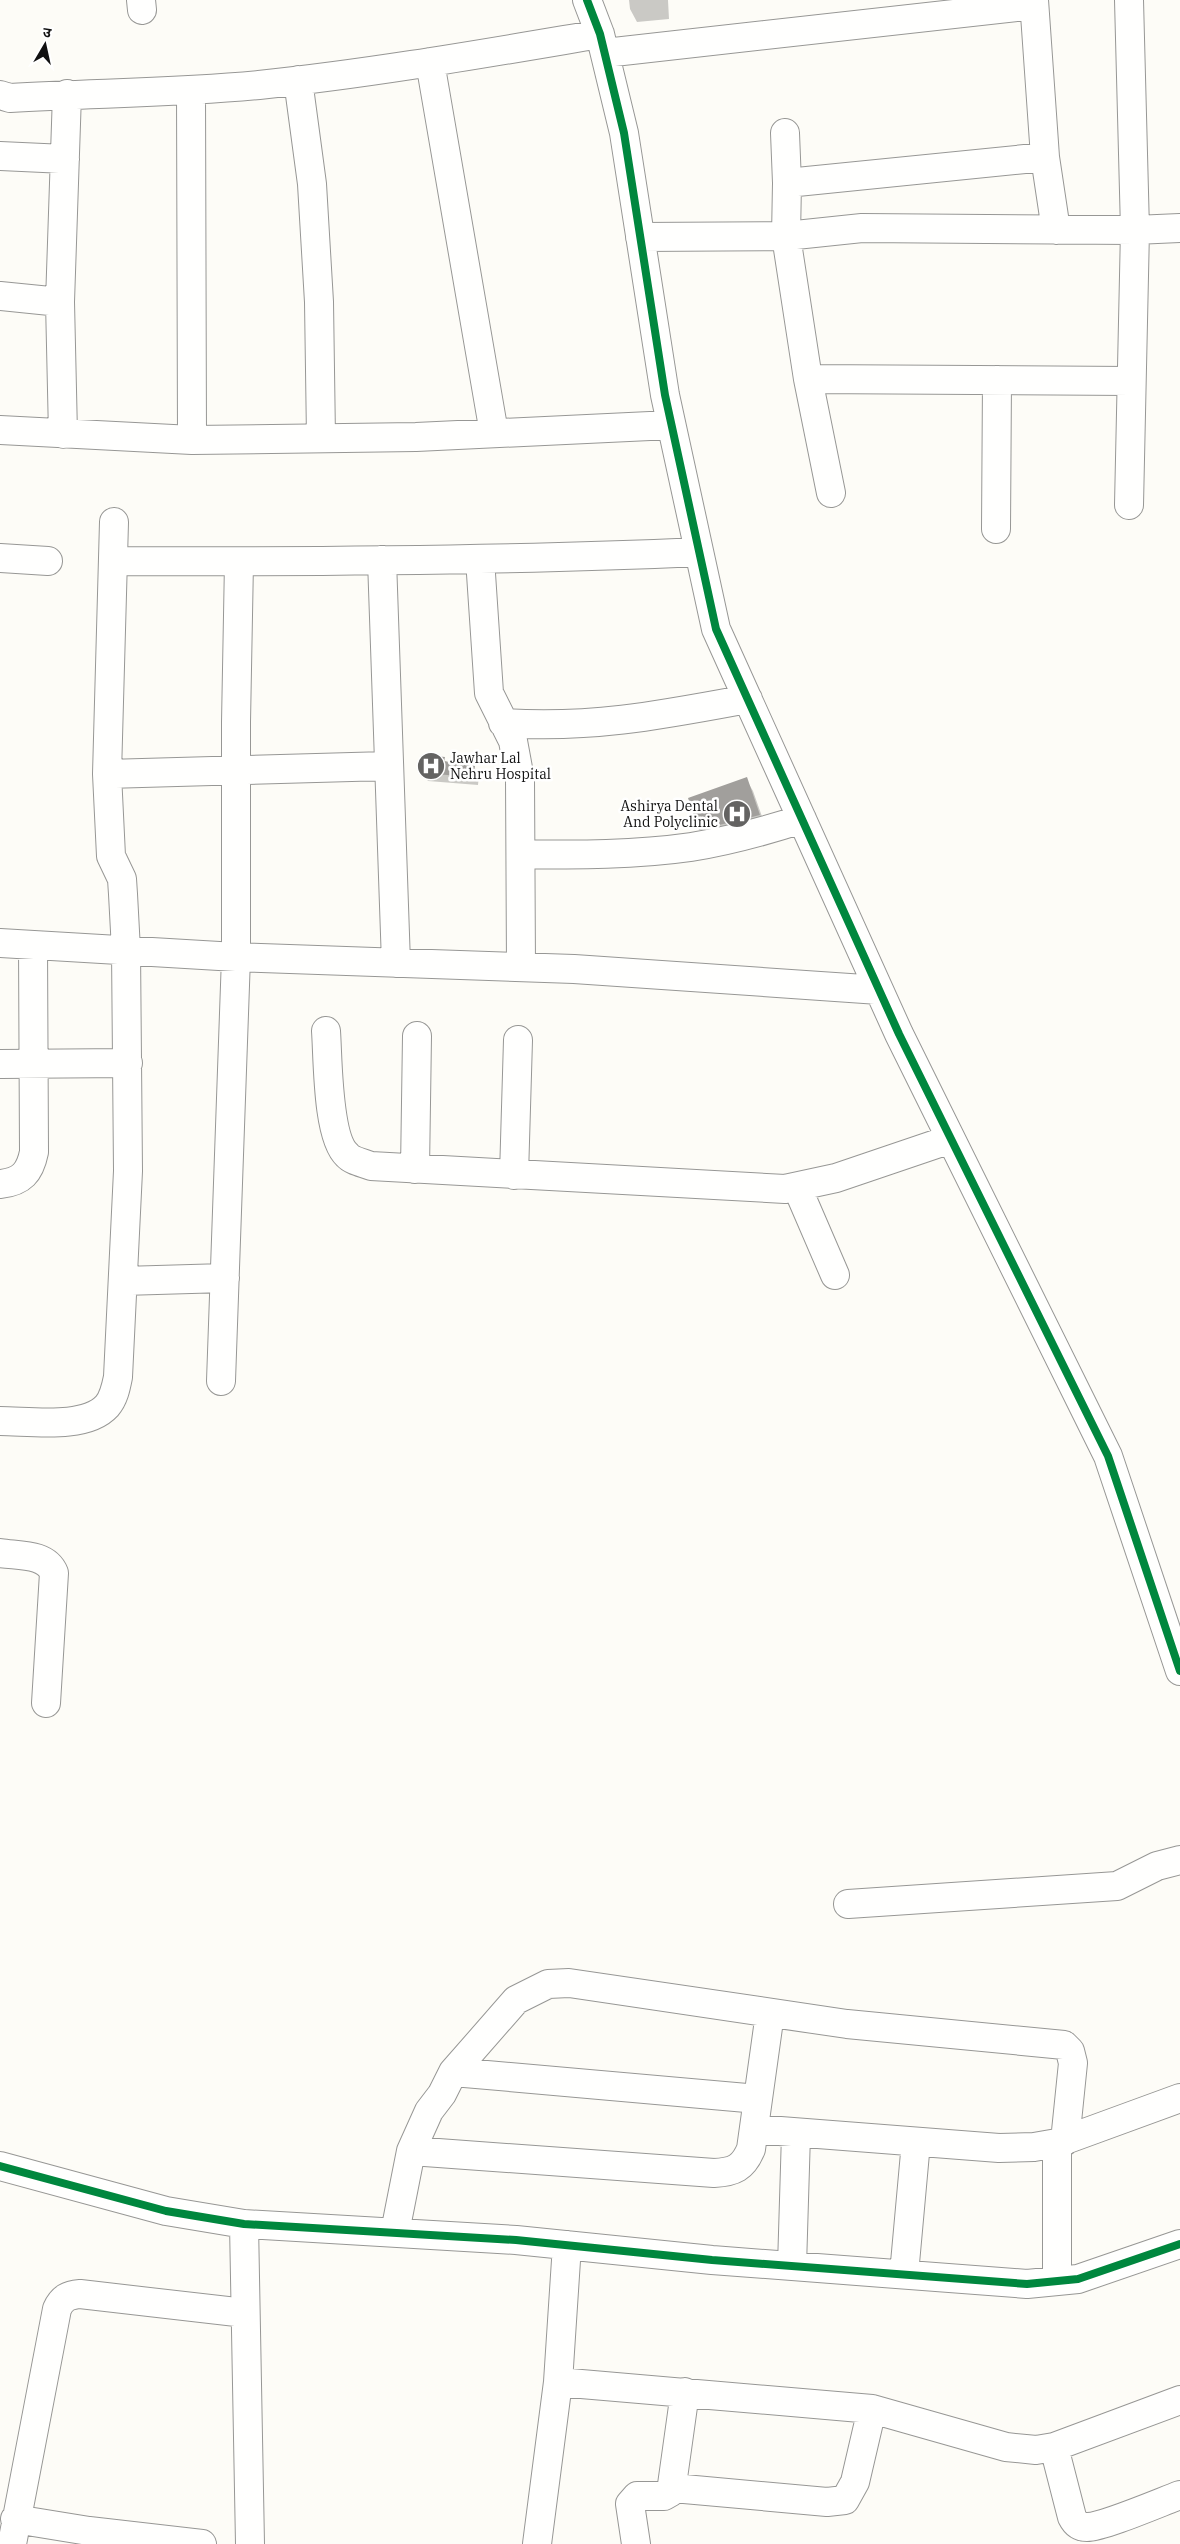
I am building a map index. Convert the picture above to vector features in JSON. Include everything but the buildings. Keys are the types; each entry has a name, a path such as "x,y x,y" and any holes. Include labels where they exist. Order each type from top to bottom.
{"street":[{"path":"587,0 602,43 624,133 671,425 716,629 879,990 1108,1456 1180,1671"},
{"path":"1129,0 1135,230 1130,381 1129,505"},
{"path":"0,95 10,98 191,90 298,80 430,62 602,43 1034,2 1044,157 1056,230"},
{"path":"430,62 494,433"},
{"path":"298,80 312,184 319,302 321,438"},
{"path":"191,90 192,440"},
{"path":"62,434 60,302 67,94"},
{"path":"785,133 787,183 786,236 808,379 831,493"},
{"path":"0,156 65,160"},
{"path":"787,183 1044,157"},
{"path":"640,238 786,236 862,228 1056,230 1180,228"},
{"path":"0,296 60,302"},
{"path":"808,379 1130,381"},
{"path":"996,529 997,380"},
{"path":"0,430 192,440 494,433 671,425"},
{"path":"0,1421 70,1422 88,1417 107,1405 114,1394 118,1377 128,1171 128,1063 126,950 122,879 111,856 107,774 114,522"},
{"path":"113,561 239,562 480,559 699,552"},
{"path":"0,558 48,561"},
{"path":"480,559 489,693 513,741 520,779 521,967"},
{"path":"382,560 387,766 396,963"},
{"path":"221,1381 236,957 236,713 239,562"},
{"path":"503,723 548,726 601,724 658,716 748,699"},
{"path":"107,774 387,766"},
{"path":"521,854 634,853 692,847 753,835 802,819"},
{"path":"0,942 236,957 521,967 879,990"},
{"path":"0,1184 18,1180 26,1174 32,1166 34,1152 33,945"},
{"path":"326,1031 332,1120 339,1142 347,1156 371,1166 785,1190 836,1178 951,1139"},
{"path":"415,1169 417,1036"},
{"path":"514,1175 518,1040"},
{"path":"0,1064 128,1063"},
{"path":"798,1187 835,1275"},
{"path":"123,1281 224,1278"},
{"path":"0,1553 40,1559 51,1566 54,1573 46,1703"},
{"path":"848,1904 1117,1886 1157,1866 1180,1860"},
{"path":"395,2232 411,2151 429,2111 442,2094 453,2072 516,2000 548,1984 569,1982 848,2024 1064,2045 1070,2051 1072,2063 1061,2142 1057,2281"},
{"path":"411,2151 728,2172 739,2168 746,2162 751,2149 770,2013"},
{"path":"453,2072 758,2099"},
{"path":"754,2128 796,2134 999,2148 1034,2147 1061,2142 1180,2098"},
{"path":"792,2266 796,2134"},
{"path":"904,2274 916,2142"},
{"path":"0,2166 166,2211 244,2224 395,2232 568,2245 792,2266 1027,2284 1078,2279 1180,2244"},
{"path":"244,2224 250,2544"},
{"path":"537,2544 558,2382 568,2245"},
{"path":"202,2544 13,2531 12,2479 61,2301 69,2295 90,2294 245,2313"},
{"path":"558,2382 872,2409 1006,2447 1036,2450 1054,2447 1180,2400"},
{"path":"636,2544 629,2510 632,2500 642,2495 664,2496 671,2492 673,2488 685,2392"},
{"path":"673,2488 828,2502 845,2500 855,2482 872,2409"},
{"path":"1054,2447 1072,2517 1074,2523 1080,2526 1096,2526 1180,2495"}],"cycle path":[{"path":"587,0 600,34 624,133 665,395 716,629 899,1034 1108,1456 1180,1671"},
{"path":"0,2166 166,2211 244,2224 516,2240 712,2260 1027,2284 1078,2279 1180,2244"}],"place":[{"name":"Jawhar Lal Nehru Hospital","path":"431,766"},
{"name":"Ashirya Dental And Polyclinic","path":"737,814"}]}
